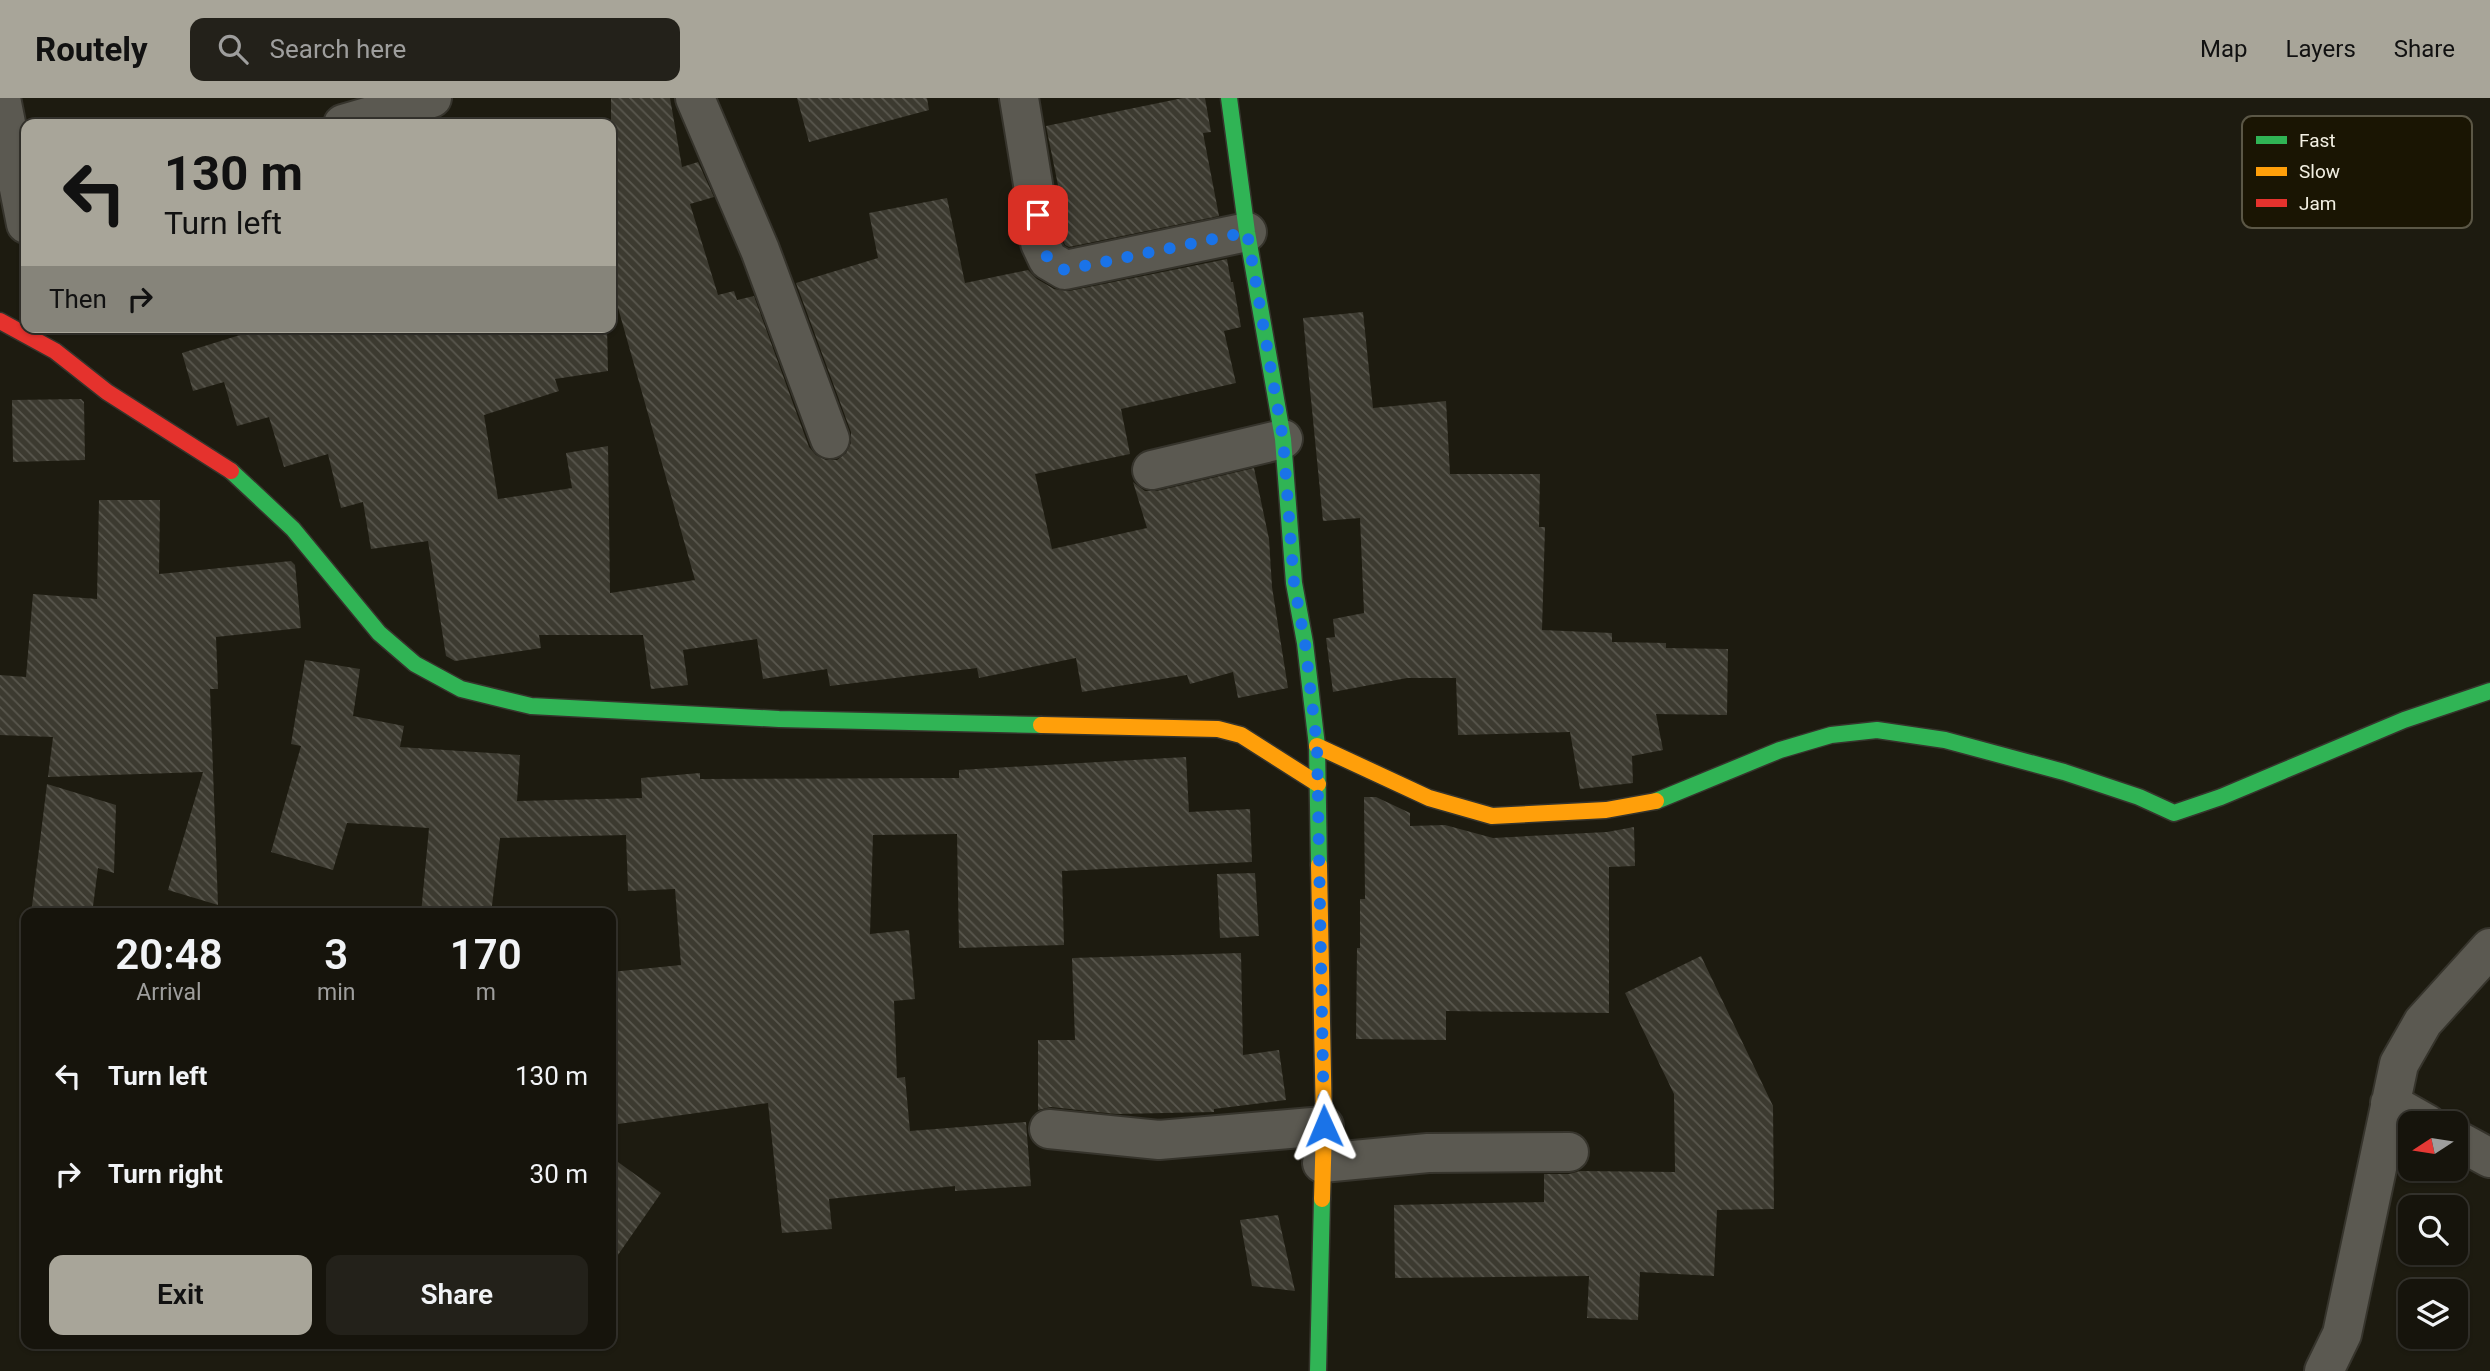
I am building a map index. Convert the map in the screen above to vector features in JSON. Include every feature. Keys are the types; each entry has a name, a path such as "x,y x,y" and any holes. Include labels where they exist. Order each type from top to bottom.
{"street":[{"path":"1,98 21,193"},
{"path":"360,119 432,98"},
{"path":"695,98 760,250 830,439"},
{"path":"1019,98 1040,243 1048,260 1065,270 1247,232"},
{"path":"1229,98 1247,232 1283,439 1294,583 1305,643 1317,746 1324,1126 1318,1371"},
{"path":"0,321 21,328"},
{"path":"35,333 52,339 107,392 238,475 293,529 379,633 415,664 461,689 531,706 779,719 1218,729 1241,735 1318,785"},
{"path":"1152,470 1283,439"},
{"path":"1317,746 1429,798 1492,816 1606,810 1662,800 1780,750 1831,735 1878,730 1945,740 2064,772 2139,797 2174,813 2221,797 2404,720 2490,691"},
{"path":"2324,1371 2342,1334 2399,1064 2423,1022 2490,948"},
{"path":"2390,1103 2404,1111"},
{"path":"1049,1129 1159,1140 1324,1126"},
{"path":"2468,1146 2490,1158"},
{"path":"1322,1163 1428,1153 1569,1152"}],"building":[{"path":"611,98 670,98 682,167 698,162 714,197 690,204 718,295 734,291 737,300 754,296 809,447 816,455 826,460 837,460 846,453 851,443 851,432 796,283 878,258 869,213 947,198 965,283 1028,270 1054,289 1069,291 1227,259 1241,327 1224,331 1236,383 1121,409 1130,454 1035,474 1052,549 1147,528 1133,482 1145,491 1157,491 1254,468 1269,539 1272,587 1288,688 1238,698 1233,672 1190,684 1187,675 1082,692 1076,658 979,678 977,668 830,686 827,669 763,679 757,639 683,650 688,685 651,689 643,635 539,635 541,648 455,661 446,656 428,541 371,549 363,502 341,508 328,454 284,467 269,417 237,426 224,382 193,391 182,353 240,333 607,333 608,371 555,379 559,391 484,415 498,499 572,488 566,453 608,446 610,593 695,580 616,301 616,119 611,119"},
{"path":"797,98 927,98 929,110 809,142"},
{"path":"1183,98 1205,98 1211,132 1203,133 1219,216 1069,247 1065,245 1059,205 1062,205 1046,126"},
{"path":"1363,312 1373,408 1446,401 1450,474 1540,474 1539,527 1545,527 1542,630 1612,633 1612,642 1666,643 1666,648 1728,649 1727,715 1656,714 1663,750 1632,756 1633,783 1580,789 1570,732 1458,735 1456,678 1407,678 1333,692 1326,638 1335,637 1333,619 1364,613 1360,518 1323,521 1303,318"},
{"path":"81,399 84,402 85,460 13,462 12,400"},
{"path":"99,500 160,500 159,574 291,561 295,565 301,628 216,637 218,689 210,689 218,905 168,890 203,772 48,777 53,737 0,735 0,675 26,677 33,594 97,599"},
{"path":"305,660 360,669 353,716 404,726 400,747 520,755 517,801 642,798 641,778 700,773 700,779 959,778 959,770 1186,757 1189,812 1250,809 1252,862 1062,871 1064,945 959,948 957,834 873,835 870,934 909,930 915,999 894,1001 897,1078 905,1077 910,1131 1026,1122 1031,1186 955,1191 955,1186 829,1199 832,1229 782,1233 768,1103 616,1124 616,972 681,965 675,889 628,891 626,835 500,838 492,908 422,908 429,828 347,823 333,870 271,852 301,746 291,744"},
{"path":"47,784 116,805 114,873 98,868 93,908 32,908"},
{"path":"1364,797 1376,797 1410,813 1410,826 1445,825 1493,838 1607,832 1634,827 1635,866 1609,867 1609,1013 1446,1011 1446,1040 1356,1039 1360,899 1365,899"},
{"path":"1255,873 1259,936 1220,938 1217,874"},
{"path":"1241,953 1243,1055 1279,1050 1286,1100 1214,1109 1214,1112 1116,1114 1051,1107 1038,1110 1038,1040 1075,1040 1072,958"},
{"path":"1701,956 1773,1106 1774,1209 1717,1210 1714,1276 1640,1272 1638,1320 1587,1318 1589,1276 1395,1278 1394,1205 1544,1202 1544,1174 1580,1171 1675,1172 1674,1094 1625,993"},
{"path":"616,1161 661,1193 616,1258"},
{"path":"1278,1215 1295,1291 1252,1286 1240,1220"}],"traffic: fast":[{"path":"1229,98 1247,232 1283,439 1294,583 1305,643 1317,746 1319,865"},
{"path":"231,471 293,529 379,633 415,664 461,689 531,706 779,719 1041,725"},
{"path":"1656,801 1780,750 1831,735 1877,730 1945,740 2064,772 2139,797 2174,813 2221,797 2404,720 2490,691"},
{"path":"1318,1371 1322,1199"}],"traffic: slow":[{"path":"1041,725 1218,729 1241,735 1318,784"},
{"path":"1317,746 1429,798 1492,816 1606,810 1656,801"},
{"path":"1319,865 1324,1126 1322,1199"}],"traffic: jam":[{"path":"0,321 21,332"},
{"path":"22,333 55,351 107,392 231,471"}],"route":[{"path":"1038,215 1040,243 1048,260 1065,270 1247,232 1283,439 1294,583 1305,643 1317,746 1324,1126"}]}
